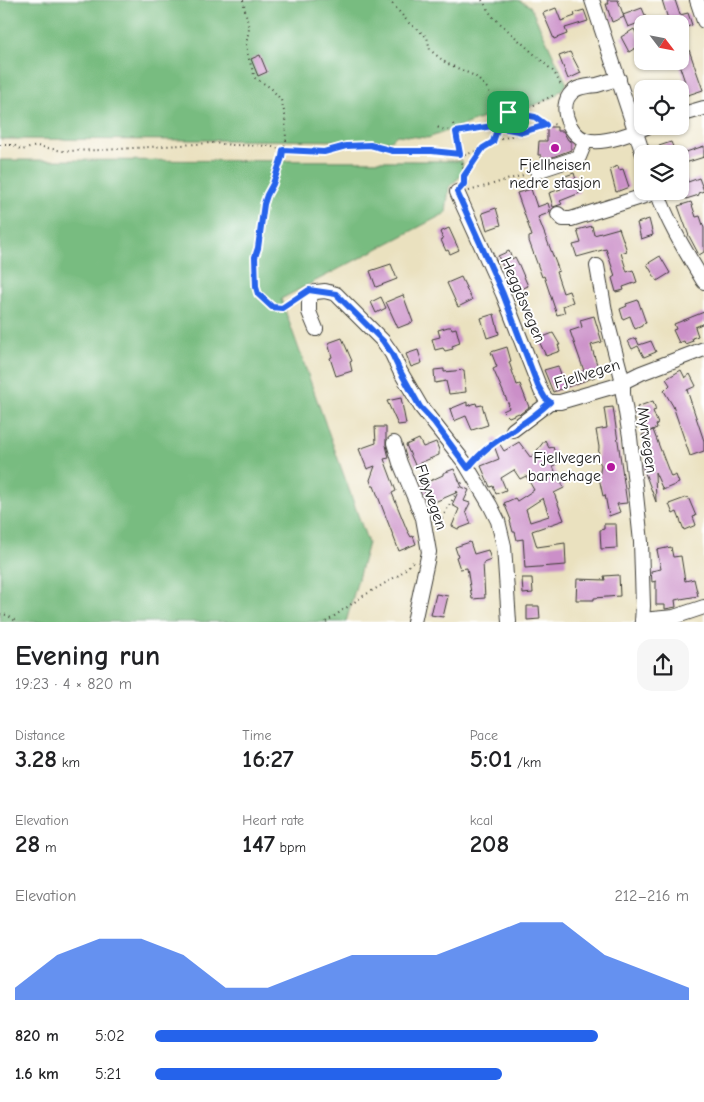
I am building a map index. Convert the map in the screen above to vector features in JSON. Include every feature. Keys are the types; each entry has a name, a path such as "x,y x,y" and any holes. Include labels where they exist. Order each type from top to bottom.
{"street":[{"path":"592,0 634,126"},
{"path":"697,0 704,21"},
{"path":"619,78 573,91 568,98 566,111 571,129 576,135 586,140 597,141 634,132"},
{"path":"689,112 704,108"},
{"path":"537,171 579,157 586,140"},
{"name":"Heggåsvegen","path":"457,192 503,294 541,391 550,402"},
{"path":"558,214 563,218 571,219 634,198"},
{"path":"660,200 678,239 704,282"},
{"name":"Myrvegen","path":"597,266 606,317 623,382 622,394 638,498 642,570 642,621"},
{"path":"316,329 309,312 311,295 316,292 325,291 336,294 383,341 420,407 434,422 468,469 490,505 502,535 509,622"},
{"name":"Fjellvegen","path":"513,430 550,402 560,402 615,386 641,373 704,349"},
{"name":"Fløyvegen","path":"394,444 423,518 429,547 427,566 414,622"},
{"path":"642,621 698,614"}],"path":[{"path":"244,0 250,29 246,45 255,78 271,88 281,100 285,115 286,140 273,184 264,204 255,257 256,287 258,294 272,307 282,308 309,290 316,292"},
{"path":"389,0 409,23 427,37 430,50 446,63 475,76 488,89 491,96 499,101 515,125 523,132"},
{"path":"482,0 492,16 554,72 568,98"},
{"path":"516,114 556,94 568,98"},
{"path":"508,112 535,117 546,125"},
{"path":"493,142 498,127 508,112"},
{"path":"0,145 14,144 22,150 37,146 63,151 189,145 212,142 269,146 283,150 324,152 346,146 370,145 393,151 432,151 465,155 493,142 550,123 561,126"},
{"path":"454,124 464,176 464,184 457,192"},
{"path":"437,126 450,132 492,126 523,132"},
{"path":"464,176 483,148"},
{"path":"457,192 476,190 488,184 537,171"},
{"path":"435,533 468,469 480,452 513,430"},
{"path":"326,622 363,596 399,575 409,567 422,550 429,547"},
{"path":"0,614 7,614 17,622"}],"green space":[{"path":"0,0 518,0 530,6 567,84 554,97 532,106 502,111 428,138 397,135 390,141 0,139"},
{"path":"0,160 462,161 464,173 449,187 446,213 281,299 368,543 346,622 0,622"}],"building":[{"path":"607,0 618,0 624,17 612,22 606,4 609,4"},
{"path":"662,0 675,0 680,15 667,15"},
{"path":"556,8 561,21 575,16 574,13 584,10 588,21 565,28 567,34 554,39 543,13"},
{"path":"642,8 645,15 634,15 634,25 628,27 623,15"},
{"path":"634,29 634,49 629,52 621,37"},
{"path":"689,50 703,90 689,95 689,80 684,80 681,70 689,70"},
{"path":"570,52 581,73 568,79 559,56"},
{"path":"260,55 267,72 258,76 251,59"},
{"name":"Fjellheisen nedre stasjon","path":"547,127 557,127 557,131 563,131 568,140 571,141 571,150 550,158 541,158 541,155 538,155 539,141 547,141"},
{"path":"704,146 704,157 689,162 689,151"},
{"path":"618,166 619,170 623,169 629,187 616,192 610,169"},
{"path":"574,173 580,193 560,201 562,204 553,207 549,193 561,189 557,179"},
{"path":"699,178 704,191 698,193 699,195 689,198 689,182"},
{"path":"531,189 537,207 548,203 549,213 538,217 559,271 556,272 563,293 569,291 573,302 563,306 565,313 557,315 544,276 542,277 529,241 529,237 532,236 517,193"},
{"path":"691,202 696,217 700,216 704,228 704,252 699,255 689,236 678,206"},
{"path":"496,208 501,225 487,230 482,213"},
{"path":"649,219 653,235 641,239 637,223"},
{"path":"592,226 594,235 619,228 627,251 621,253 627,272 633,270 637,282 623,287 624,290 616,292 612,278 615,276 606,249 577,257 573,245 581,243 577,230"},
{"path":"449,228 459,250 450,254 448,250 446,251 441,240 443,239 440,232"},
{"path":"509,251 512,259 515,257 528,286 515,292 498,256"},
{"path":"660,256 670,273 657,281 647,264"},
{"path":"391,264 397,279 376,287 370,271"},
{"path":"461,277 472,300 458,307 447,283"},
{"path":"403,295 413,322 398,328 386,302"},
{"path":"381,297 386,308 376,313 371,302"},
{"path":"638,300 646,323 635,329 630,316 623,319 620,309 627,306 626,304"},
{"path":"704,312 704,323 695,327 698,336 692,338 693,341 685,344 684,341 679,343 673,330 676,329 674,324"},
{"path":"494,314 499,334 487,338 481,318"},
{"path":"594,316 602,342 591,345 599,371 594,373 595,377 553,392 544,370 558,366 563,379 584,371 570,331 582,327 580,320"},
{"path":"448,327 456,328 460,343 452,346 453,349 445,351 443,348 435,350 432,339 440,337 438,330"},
{"path":"553,333 560,345 558,345 560,351 546,356 538,339"},
{"path":"342,338 352,361 350,362 352,371 336,376 330,358 332,357 328,343"},
{"path":"636,338 639,345 651,341 656,352 644,357 638,346 632,349 628,341"},
{"path":"507,347 511,361 509,362 517,385 520,384 529,407 520,414 509,417 503,411 509,408 509,405 493,369 497,367 491,352"},
{"path":"418,350 422,363 411,367 406,354"},
{"path":"444,369 444,372 464,370 466,392 449,394 446,381 435,383 434,370"},
{"path":"681,370 685,378 690,374 696,386 687,390 704,441 704,451 690,456 673,406 664,391 670,385 666,379"},
{"path":"401,398 406,424 398,425 387,401"},
{"path":"653,401 656,410 653,411 658,424 656,425 657,428 647,432 637,407"},
{"path":"467,402 467,406 476,403 477,406 482,405 488,425 472,430 466,416 454,421 450,409"},
{"path":"613,407 627,503 617,504 620,512 609,516 599,478 601,465 598,459 599,447 596,430 607,428 604,408"},
{"path":"375,427 386,427 386,445 389,458 384,459 396,491 392,493 407,530 411,537 413,536 416,544 399,551 370,480 375,466 367,469 359,449 376,443"},
{"path":"653,430 671,477 676,475 679,483 663,490 655,472 656,502 642,465 652,461 642,435"},
{"path":"496,438 504,451 519,442 531,458 545,440 549,448 553,447 558,463 553,466 559,482 561,481 564,488 554,493 564,520 532,531 537,547 565,543 566,565 525,568 523,539 517,540 504,503 515,498 517,501 534,490 526,476 520,479 514,470 501,478 506,490 496,494 493,486 490,487 481,466 499,459 492,440","holes":["543,498 549,516 530,522 526,509"]},
{"path":"419,439 423,447 436,442 439,455 415,465 406,445"},
{"path":"454,469 462,487 469,490 464,501 470,503 466,511 471,524 458,529 452,526 459,509 452,505 458,492 430,504 421,485"},
{"path":"688,497 696,516 693,517 696,525 684,530 677,512 673,514 669,504"},
{"path":"604,524 616,524 617,548 601,549 600,530 604,529"},
{"path":"470,542 474,554 488,550 491,560 483,563 485,598 472,599 467,568 460,569 456,557 458,556 455,547"},
{"path":"671,547 673,557 681,556 685,581 694,579 698,596 675,600 676,607 665,609 665,605 656,605 656,581 652,582 651,571 661,569 657,550"},
{"path":"619,575 620,596 594,598 594,600 576,600 577,579 605,580 604,576"},
{"path":"522,578 532,578 533,593 523,594"},
{"path":"436,594 448,596 443,617 431,615"},
{"path":"527,606 539,606 540,619 527,620"}],"place":[{"name":"Fjellheisen nedre stasjon","path":"555,148"},
{"name":"Fjellvegen barnehage","path":"611,467"}],"route":[{"path":"508,112 498,127 495,139 483,148 464,176 464,184 457,192 503,294 538,386 546,400 550,402 519,427 505,434 480,452 468,468 434,422 420,407 383,341 336,294 309,290 282,308 272,307 258,294 255,257 264,204 273,184 283,150 324,152 346,146 370,145 393,151 432,151 460,154 459,138 456,132 492,126 498,127 523,132 546,125 535,117 508,112"}]}
